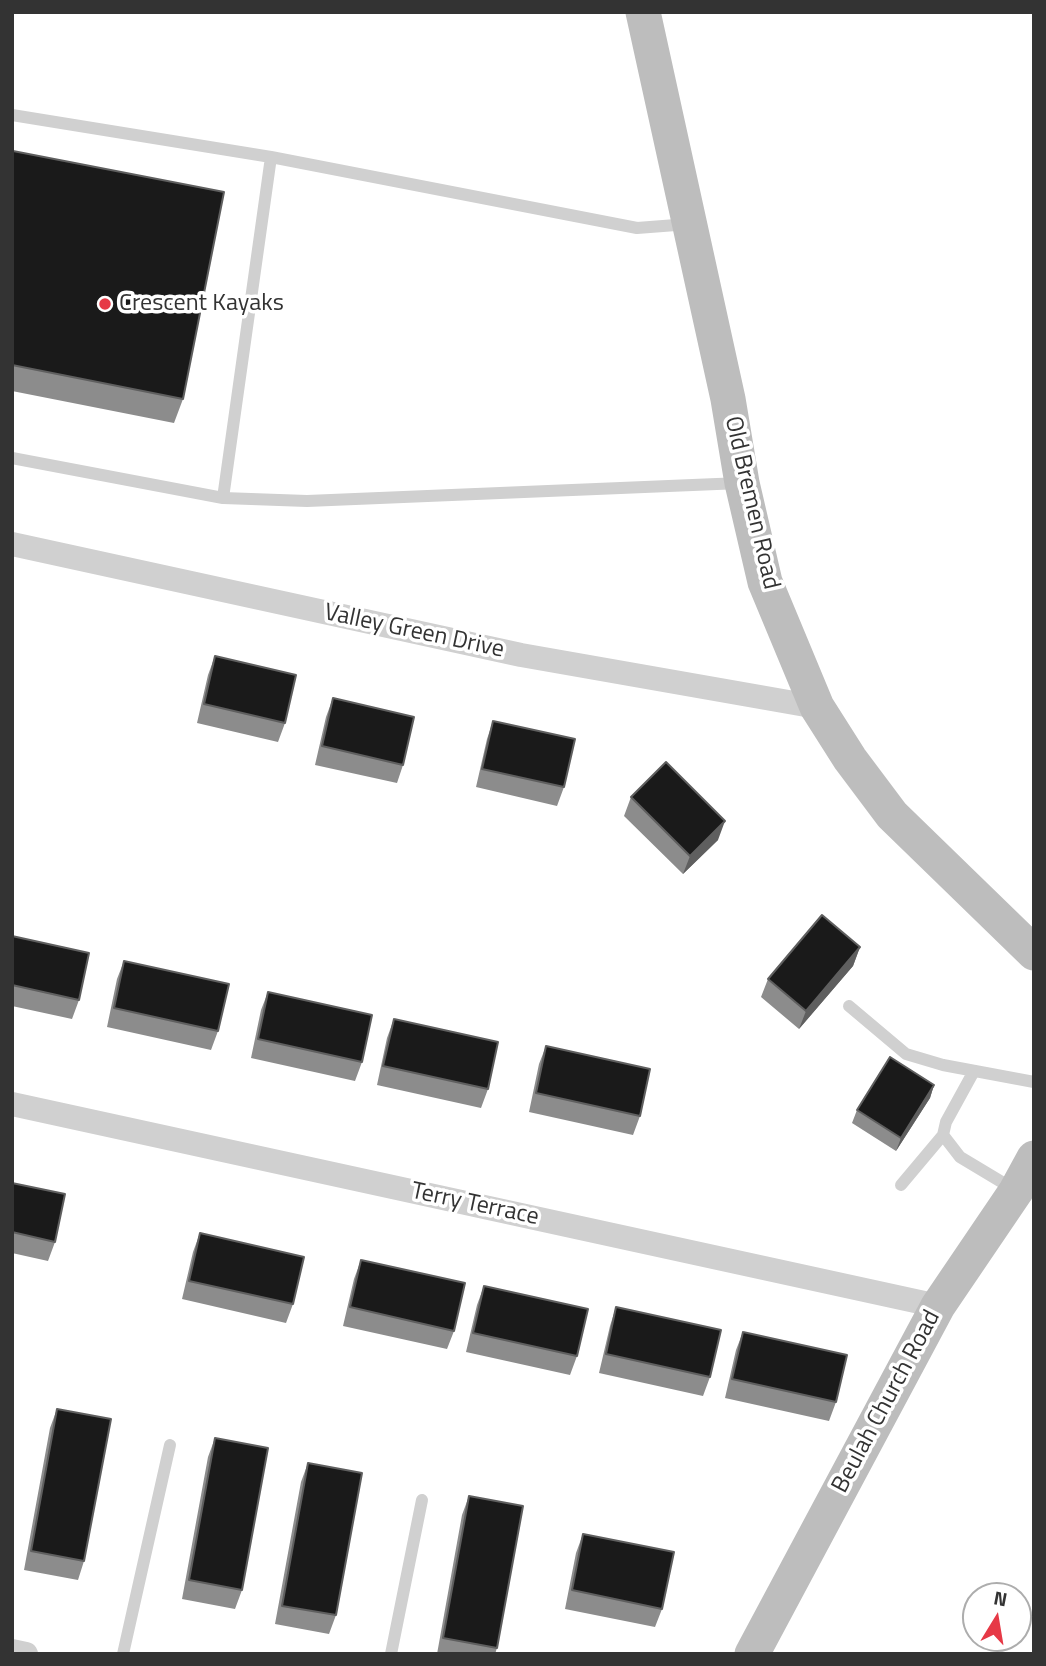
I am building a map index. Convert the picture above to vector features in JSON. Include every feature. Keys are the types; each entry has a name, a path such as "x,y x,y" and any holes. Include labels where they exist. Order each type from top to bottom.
{"street":[{"name":"Old Bremen Road","path":"643,12 728,399 742,483 765,582 817,707 850,759 892,815 1034,953"},
{"name":"Valley Green Drive","path":"12,544 522,655 817,707"},
{"name":"Terry Terrace","path":"12,1104 938,1306"},
{"name":"Beulah Church Road","path":"752,1654 938,1306 1016,1191 1034,1158"},
{"path":"12,1651 26,1654"}],"lane":[{"path":"12,115 271,157 637,228 689,223"},
{"path":"223,498 271,157"},
{"path":"12,458 223,498 307,501 742,483"},
{"path":"849,1006 906,1054 943,1065 1034,1082"},
{"path":"901,1185 943,1136 946,1122 974,1071"},
{"path":"943,1136 960,1157 1016,1191"},
{"path":"123,1654 170,1444"},
{"path":"391,1654 422,1500"}],"building":[{"name":"Crescent Kayaks","path":"13,151 224,192 183,399 12,365"},
{"path":"215,656 296,675 285,723 204,704"},
{"path":"333,698 414,717 403,765 322,746"},
{"path":"493,721 575,739 564,787 482,769"},
{"path":"666,762 725,821 690,856 631,797"},
{"path":"822,915 860,947 806,1011 768,979"},
{"path":"12,936 89,953 79,1000 12,985"},
{"path":"124,961 229,984 218,1031 114,1008"},
{"path":"268,992 372,1015 362,1062 258,1039"},
{"path":"394,1019 498,1042 488,1089 383,1066"},
{"path":"546,1046 650,1069 640,1116 536,1093"},
{"path":"890,1057 934,1085 901,1138 857,1110"},
{"path":"12,1183 65,1194 55,1242 12,1232"},
{"path":"200,1233 304,1257 293,1304 189,1281"},
{"path":"361,1260 465,1283 454,1331 350,1307"},
{"path":"484,1286 588,1309 577,1356 473,1333"},
{"path":"616,1307 721,1330 710,1377 606,1354"},
{"path":"743,1332 847,1355 836,1402 732,1379"},
{"path":"57,1409 111,1419 84,1561 31,1551"},
{"path":"215,1438 268,1448 242,1590 189,1580"},
{"path":"308,1463 362,1473 336,1615 282,1606"},
{"path":"469,1496 523,1506 497,1648 443,1638"},
{"path":"583,1534 674,1552 662,1609 572,1590"}],"place":[{"name":"Crescent Kayaks","path":"105,304"}]}
